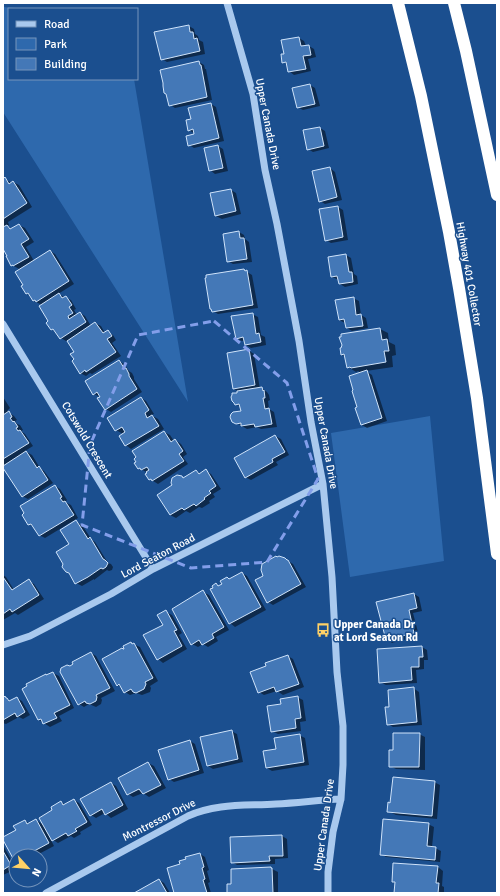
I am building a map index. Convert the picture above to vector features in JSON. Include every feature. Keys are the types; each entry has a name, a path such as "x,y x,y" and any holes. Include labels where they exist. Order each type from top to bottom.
{"highway":[{"name":"Highway 401 Collector","path":"398,3 421,96 448,226 477,398 497,554"},
{"path":"454,3 466,51 497,195"}],"street":[{"name":"Upper Canada Drive","path":"227,3 253,94 323,484 332,577 337,672 342,726 343,765 340,799 333,832 328,872 328,893"},
{"name":"Cotswold Crescent","path":"3,324 153,569"},
{"name":"Lord Seaton Road","path":"3,645 30,636 111,594 153,569 323,484"},
{"name":"Montressor Drive","path":"46,893 199,811 225,806 340,799"}],"highlighted area":[{"path":"214,321 287,383 318,479 267,562 191,568 82,525 90,445 138,335"}],"green space":[{"path":"3,7 16,8 8,8 8,80 134,80 188,402 3,112"},
{"path":"430,416 444,561 350,577 331,433"}],"building":[{"path":"189,25 190,32 193,32 194,39 197,38 200,51 161,60 154,32"},
{"path":"299,37 301,46 309,45 311,55 303,56 306,69 288,72 286,62 282,63 281,54 284,54 281,40"},
{"path":"199,61 207,97 169,106 166,94 164,93 160,70"},
{"path":"310,84 315,104 297,108 292,88"},
{"path":"211,103 219,138 188,146 186,136 194,134 193,129 188,131 186,120 191,119 188,108"},
{"path":"320,127 324,146 307,150 303,130"},
{"path":"218,145 223,168 209,171 204,148"},
{"path":"330,167 337,197 319,202 312,171"},
{"path":"5,177 9,184 13,181 27,203 3,219 3,179"},
{"path":"231,189 236,211 215,216 210,193"},
{"path":"338,206 343,237 325,241 319,209"},
{"path":"19,224 29,239 21,244 29,257 11,266 3,249 3,227 7,225 10,229"},
{"path":"239,231 240,238 244,238 247,259 227,262 223,234"},
{"path":"50,250 69,281 36,302 35,300 33,301 28,293 26,294 21,286 23,285 15,272"},
{"path":"346,254 349,272 352,272 353,282 339,284 337,276 331,277 328,257"},
{"path":"244,269 245,271 247,270 253,305 212,312 210,309 205,278 206,275"},
{"path":"59,293 62,298 66,296 72,305 69,307 73,313 68,316 69,319 80,312 86,322 60,339 53,329 51,330 46,323 48,321 39,306"},
{"path":"354,297 356,315 361,314 363,326 346,328 344,319 339,320 335,300"},
{"path":"253,313 256,334 259,333 261,342 245,345 243,337 236,339 231,316"},
{"path":"95,322 103,333 108,330 112,336 107,339 116,352 86,372 85,370 80,374 72,361 74,359 70,354 74,352 67,341"},
{"path":"380,328 382,340 387,339 389,351 384,351 386,362 347,368 344,354 341,355 340,348 342,345 339,337 341,337 341,334"},
{"path":"249,349 255,385 233,389 227,353"},
{"path":"119,360 124,368 126,368 137,389 105,410 97,398 100,397 97,392 93,395 85,381"},
{"path":"367,370 382,418 361,425 355,408 357,407 349,376"},
{"path":"262,387 263,391 264,390 265,398 263,398 265,409 269,408 272,424 255,427 254,424 241,426 241,423 236,424 232,422 230,417 231,414 233,412 241,411 239,404 235,405 232,401 232,393"},
{"path":"141,397 149,410 145,413 147,418 152,415 159,426 125,446 119,436 125,432 122,427 115,431 107,418"},
{"path":"9,411 12,417 10,418 18,427 16,428 18,431 20,430 29,443 3,459 3,415"},
{"path":"164,431 171,442 175,439 183,451 179,454 184,461 152,481 151,479 149,480 145,474 149,470 147,467 141,470 140,468 138,469 134,463 136,462 134,459 136,457 132,451"},
{"path":"275,435 285,452 272,459 273,462 245,478 234,458"},
{"path":"26,451 37,468 39,466 48,480 22,497 3,466"},
{"path":"206,469 216,486 209,491 211,493 196,506 194,504 184,510 182,508 170,515 157,495 172,485 172,478 177,475 182,476 183,478 196,470 199,474"},
{"path":"55,485 62,497 60,498 63,502 65,501 74,515 39,536 31,524 28,525 22,515 24,513 20,506"},
{"path":"76,520 88,539 90,537 103,559 108,563 103,569 101,568 75,584 69,573 62,567 63,564 56,552 69,544 60,530"},
{"path":"276,556 288,560 301,584 267,603 255,580 263,576 261,570 262,564"},
{"path":"242,572 261,607 229,624 210,589 213,588 212,586 216,583 218,586 222,584 220,581 227,577 229,579"},
{"path":"3,577 12,590 29,579 39,595 12,612 10,609 3,614"},
{"path":"203,590 224,627 212,634 214,638 202,645 199,640 191,645 172,609"},
{"path":"414,593 417,608 409,610 414,633 386,640 376,602"},
{"path":"166,610 177,630 174,631 182,646 157,660 143,635 163,625 157,615"},
{"path":"131,642 132,644 134,643 153,678 145,682 146,684 144,689 136,693 131,689 124,693 119,684 117,686 102,659 122,648 124,649 123,646"},
{"path":"422,646 423,657 419,657 419,667 411,667 412,680 379,683 377,649"},
{"path":"91,652 110,688 96,695 96,701 90,704 86,703 85,701 78,705 60,672 61,668 67,665 70,666 73,664 72,662"},
{"path":"288,655 299,684 276,692 274,687 258,693 250,672 266,666 265,663"},
{"path":"53,672 70,705 54,713 57,718 43,724 41,719 38,720 22,689 27,686 26,684"},
{"path":"414,687 417,722 387,725 385,707 389,707 388,690"},
{"path":"5,696 9,701 17,697 25,712 17,717 15,713 3,720 3,698"},
{"path":"298,696 301,718 295,719 296,728 271,732 267,706 281,704 280,699"},
{"path":"232,730 238,759 207,766 200,737"},
{"path":"393,733 420,733 419,767 389,767 389,750 393,750"},
{"path":"300,734 304,762 266,768 263,751 276,749 274,738"},
{"path":"190,740 199,770 168,780 158,750"},
{"path":"148,762 161,785 143,794 139,789 127,795 118,778"},
{"path":"393,777 435,781 432,816 387,812 388,802 390,803"},
{"path":"111,782 123,805 105,815 102,809 90,816 80,799"},
{"path":"74,799 87,822 75,829 77,831 68,836 66,833 52,841 39,818 52,810 51,807 61,801 63,805"},
{"path":"36,819 49,843 40,848 8,849 3,837 16,830 13,826 25,820 27,824"},
{"path":"383,819 429,823 427,846 436,847 435,860 380,855"},
{"path":"282,835 283,856 269,856 270,861 231,863 230,837"},
{"path":"3,851 8,860 8,867 3,870"},
{"path":"200,853 204,867 202,868 205,879 203,880 207,893 174,893 167,868 180,864 179,861 186,859 185,857"},
{"path":"393,863 438,866 436,883 439,883 438,893 394,893 395,882 392,882"},
{"path":"271,867 273,893 227,893 227,884 231,884 231,869"},
{"path":"159,879 167,893 134,893"}],"place":[{"name":"Upper Canada Dr at Lord Seaton Rd","path":"323,630"}]}
